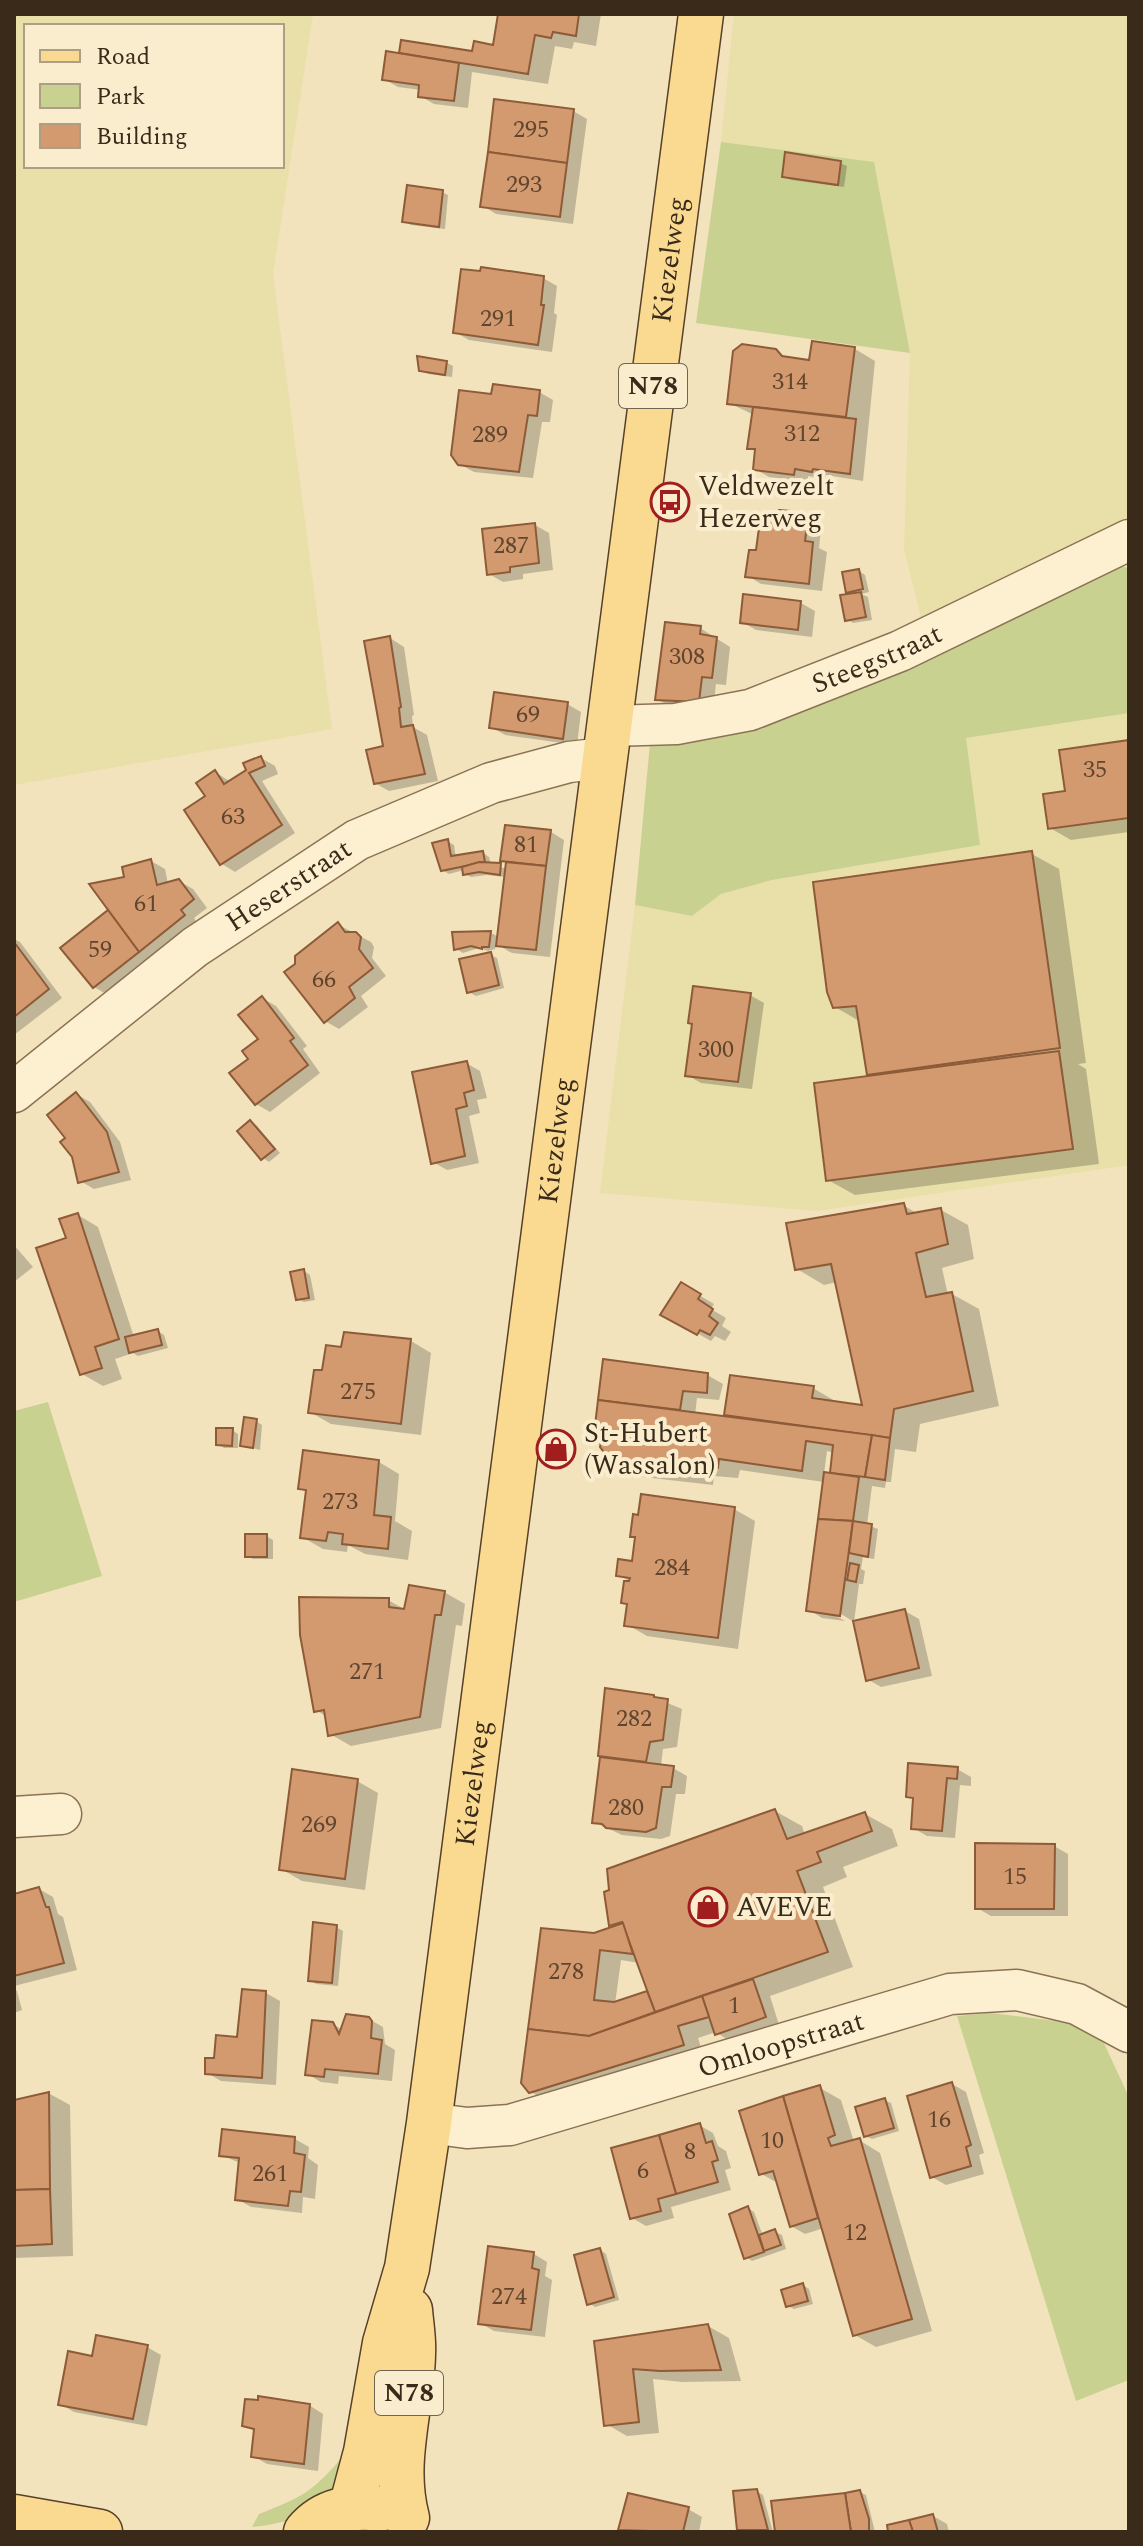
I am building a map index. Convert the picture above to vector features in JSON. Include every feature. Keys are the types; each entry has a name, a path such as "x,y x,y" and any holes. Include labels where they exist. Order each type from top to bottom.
{"main road":[{"name":"Kiezelweg","path":"415,2525 377,2508 351,2508 366,2452 385,2343 407,2268 429,2123 701,14"},
{"name":"Kiezelweg","path":"407,2268 414,2354 401,2456 401,2496 415,2525"},
{"path":"306,2532 323,2517 351,2508"},
{"path":"14,2517 100,2532"}],"street":[{"name":"Steegstraat","path":"607,742 676,724 750,710 900,651 1129,540"},
{"name":"Heserstraat","path":"14,1092 195,947 357,840 491,783 569,762 607,742"},
{"path":"14,1817 61,1814"},
{"name":"Omloopstraat","path":"429,2123 467,2128 510,2125 950,1994 1017,1990 1077,2004 1129,2032"}],"shaded area":[{"path":"14,14 313,14 273,274 332,729 14,785"},
{"path":"734,14 1129,14 1129,526 925,634 904,550 910,353 874,162 721,142"},
{"path":"1129,713 1129,1165 817,1211 600,1193 635,905 692,916 721,894 772,880 980,845 965,738"}],"green space":[{"path":"721,142 874,162 910,353 696,323"},
{"path":"1111,565 1129,568 1129,713 966,738 980,845 772,880 721,894 692,916 635,905 650,743 760,725 864,688 1093,571"},
{"path":"48,1402 102,1576 14,1602 14,1411"},
{"path":"991,2013 1096,2026 1129,2097 1129,2380 1076,2401 957,2016"},
{"path":"343,2456 347,2475 316,2505 294,2518 252,2527 259,2514 306,2492"}],"building":[{"path":"498,14 579,14 576,36 553,32 551,38 535,35 528,74 399,53 401,40 472,51 474,41 493,45"},
{"path":"386,51 459,63 454,101 418,97 419,85 382,80"},
{"path":"494,99 574,109 567,163 488,152"},
{"path":"488,152 567,163 560,217 480,207"},
{"path":"785,152 841,161 838,185 782,177"},
{"path":"407,185 443,190 439,227 402,222"},
{"path":"481,267 544,276 541,305 544,305 538,345 453,333 461,269 480,271"},
{"path":"812,341 855,347 846,417 727,404 733,351 742,344 776,349 782,356 809,360"},
{"path":"417,356 447,361 445,375 419,371"},
{"path":"493,384 540,390 537,416 528,415 519,472 458,465 451,455 459,390 491,394"},
{"path":"753,407 856,419 850,474 813,469 812,472 795,469 794,475 753,470 755,449 747,449"},
{"path":"779,510 808,518 805,541 813,542 809,584 745,577 749,550 756,550 761,513 778,514"},
{"path":"535,523 539,563 510,567 510,572 487,575 482,529"},
{"path":"859,569 863,589 846,593 842,572"},
{"path":"861,592 866,617 845,621 840,595"},
{"path":"743,594 801,601 798,630 740,623"},
{"path":"665,622 701,626 700,634 717,637 712,678 702,677 699,702 655,700"},
{"path":"390,636 401,707 401,727 413,725 425,774 374,784 366,750 383,746 364,641"},
{"path":"494,692 568,702 563,739 489,728"},
{"path":"1129,740 1129,818 1048,829 1043,794 1065,791 1059,750"},
{"path":"261,756 265,766 249,773 282,825 220,865 184,810 205,796 196,783 215,770 224,784 246,770 243,763"},
{"path":"505,825 551,830 546,866 500,861"},
{"path":"448,839 451,856 483,851 485,862 441,871 432,843"},
{"path":"1032,851 1060,1048 867,1075 856,1006 833,1008 827,992 813,882"},
{"path":"151,859 157,885 179,879 194,899 181,910 185,915 139,952 89,884 124,877 122,867"},
{"path":"479,862 501,863 500,875 479,872 463,875 462,867"},
{"path":"506,862 546,866 536,950 496,946"},
{"path":"108,910 139,952 93,988 60,948"},
{"path":"338,922 345,932 356,932 361,937 359,949 373,968 349,987 355,998 324,1023 284,972 295,964 295,956"},
{"path":"491,931 489,947 471,946 454,950 452,932"},
{"path":"14,942 49,989 14,1017"},
{"path":"491,952 499,985 467,993 459,959"},
{"path":"693,986 751,993 738,1082 685,1076"},
{"path":"262,996 294,1038 290,1041 308,1065 255,1105 229,1073 248,1059 242,1051 258,1039 238,1015"},
{"path":"1059,1051 1073,1149 826,1181 814,1083"},
{"path":"467,1061 474,1090 464,1093 467,1106 456,1109 465,1156 431,1164 412,1072"},
{"path":"76,1092 107,1132 119,1172 78,1183 72,1157 60,1142 65,1138 47,1115"},
{"path":"250,1120 275,1149 261,1160 237,1131"},
{"path":"904,1203 907,1214 941,1208 948,1244 916,1253 926,1297 952,1292 973,1391 894,1409 890,1438 724,1415 730,1375 814,1386 812,1398 862,1405 831,1264 795,1270 786,1223"},
{"path":"78,1213 119,1339 95,1347 102,1368 80,1375 36,1248 66,1238 59,1219"},
{"path":"304,1269 309,1298 296,1300 290,1272"},
{"path":"681,1282 701,1294 698,1299 713,1309 709,1316 718,1323 710,1335 700,1330 697,1335 660,1315"},
{"path":"158,1329 162,1345 129,1353 125,1337"},
{"path":"344,1332 411,1339 401,1424 308,1413 314,1370 322,1370 326,1345 341,1347"},
{"path":"603,1359 708,1373 707,1393 683,1391 680,1410 598,1400"},
{"path":"598,1400 872,1435 865,1477 830,1473 833,1445 806,1441 802,1471 719,1459 718,1468 694,1465 692,1475 620,1466 620,1461 609,1459 600,1447 602,1435 594,1434"},
{"path":"244,1417 257,1419 253,1448 240,1446"},
{"path":"216,1428 233,1428 232,1446 216,1445"},
{"path":"872,1435 890,1438 885,1480 865,1477"},
{"path":"303,1450 379,1460 374,1515 391,1517 388,1549 342,1544 343,1534 328,1532 326,1541 300,1538 306,1490 298,1489"},
{"path":"824,1472 859,1477 853,1521 818,1519"},
{"path":"641,1494 735,1507 718,1638 624,1626 627,1604 621,1603 624,1581 630,1578 616,1576 618,1559 632,1561 635,1537 630,1537 633,1514 638,1515"},
{"path":"818,1519 853,1521 840,1616 806,1611"},
{"path":"853,1521 872,1524 868,1557 849,1553"},
{"path":"245,1534 267,1534 267,1557 245,1557"},
{"path":"850,1563 859,1565 856,1582 847,1580"},
{"path":"409,1585 445,1591 441,1615 435,1615 420,1717 328,1736 324,1710 314,1712 300,1635 299,1597 389,1598 389,1607 404,1609"},
{"path":"905,1609 919,1668 866,1681 853,1621"},
{"path":"605,1688 668,1699 663,1740 650,1742 646,1762 598,1756"},
{"path":"600,1757 674,1766 671,1787 662,1787 656,1828 646,1832 606,1828 602,1824 592,1823"},
{"path":"908,1763 958,1767 957,1779 947,1778 942,1831 911,1829 913,1798 906,1797"},
{"path":"292,1769 358,1779 345,1879 279,1870"},
{"name":"AVEVE","path":"775,1809 787,1839 865,1812 872,1831 817,1852 821,1862 797,1871 828,1952 655,2012 622,1922 609,1926 604,1892 609,1890 607,1869"},
{"path":"975,1843 1055,1844 1054,1909 975,1909"},
{"path":"39,1887 46,1907 49,1907 64,1963 14,1976 14,1894"},
{"path":"313,1922 337,1925 332,1983 308,1981"},
{"path":"623,1923 633,1954 600,1950 594,2000 614,2002 647,1991 655,2012 589,2036 528,2029 541,1928 594,1933"},
{"path":"753,1979 766,2017 715,2035 702,1996"},
{"path":"242,1989 266,1991 262,2078 205,2074 205,2058 214,2058 216,2035 237,2037"},
{"path":"702,1996 709,2017 678,2026 684,2045 529,2093 521,2083 528,2029 589,2036"},
{"path":"346,2014 369,2017 372,2021 371,2038 382,2040 378,2074 325,2069 324,2077 305,2075 312,2020 333,2022 339,2034"},
{"path":"952,2082 971,2145 966,2147 971,2166 930,2178 907,2096"},
{"path":"820,2085 835,2135 828,2138 831,2146 860,2138 912,2319 853,2336 783,2096"},
{"path":"49,2092 50,2189 14,2190 14,2100"},
{"path":"783,2096 818,2218 790,2227 773,2171 759,2175 739,2111"},
{"path":"885,2098 894,2128 864,2137 855,2107"},
{"path":"700,2123 706,2143 712,2141 718,2160 712,2162 718,2182 676,2194 659,2135"},
{"path":"222,2129 295,2137 294,2153 305,2155 301,2192 290,2191 288,2206 235,2200 239,2158 219,2156"},
{"path":"659,2135 676,2194 658,2199 661,2211 630,2219 611,2148"},
{"path":"50,2189 52,2244 14,2246 14,2190"},
{"path":"748,2206 764,2252 744,2259 729,2214"},
{"path":"775,2229 781,2245 764,2251 759,2235"},
{"path":"488,2246 534,2252 532,2268 539,2270 531,2330 478,2324"},
{"path":"600,2248 614,2297 587,2305 574,2255"},
{"path":"803,2283 808,2301 786,2307 781,2290"},
{"path":"708,2324 721,2370 633,2369 639,2422 604,2426 594,2341"},
{"path":"96,2335 148,2345 133,2419 58,2405 68,2351 92,2356"},
{"path":"258,2396 310,2404 304,2464 251,2457 254,2429 242,2426 245,2399 258,2400"},
{"path":"757,2489 768,2530 737,2530 733,2491"},
{"path":"860,2490 869,2519 869,2532 851,2532 845,2493"},
{"path":"628,2493 689,2507 683,2532 618,2530"},
{"path":"845,2493 851,2532 775,2532 771,2501"},
{"path":"933,2514 938,2532 913,2532 909,2520"},
{"path":"909,2520 913,2532 888,2532 887,2525"}],"place":[{"name":"Veldwezelt Hezerweg","path":"670,502"},
{"name":"St-Hubert (Wassalon)","path":"556,1449"},
{"name":"AVEVE","path":"708,1907"}]}
